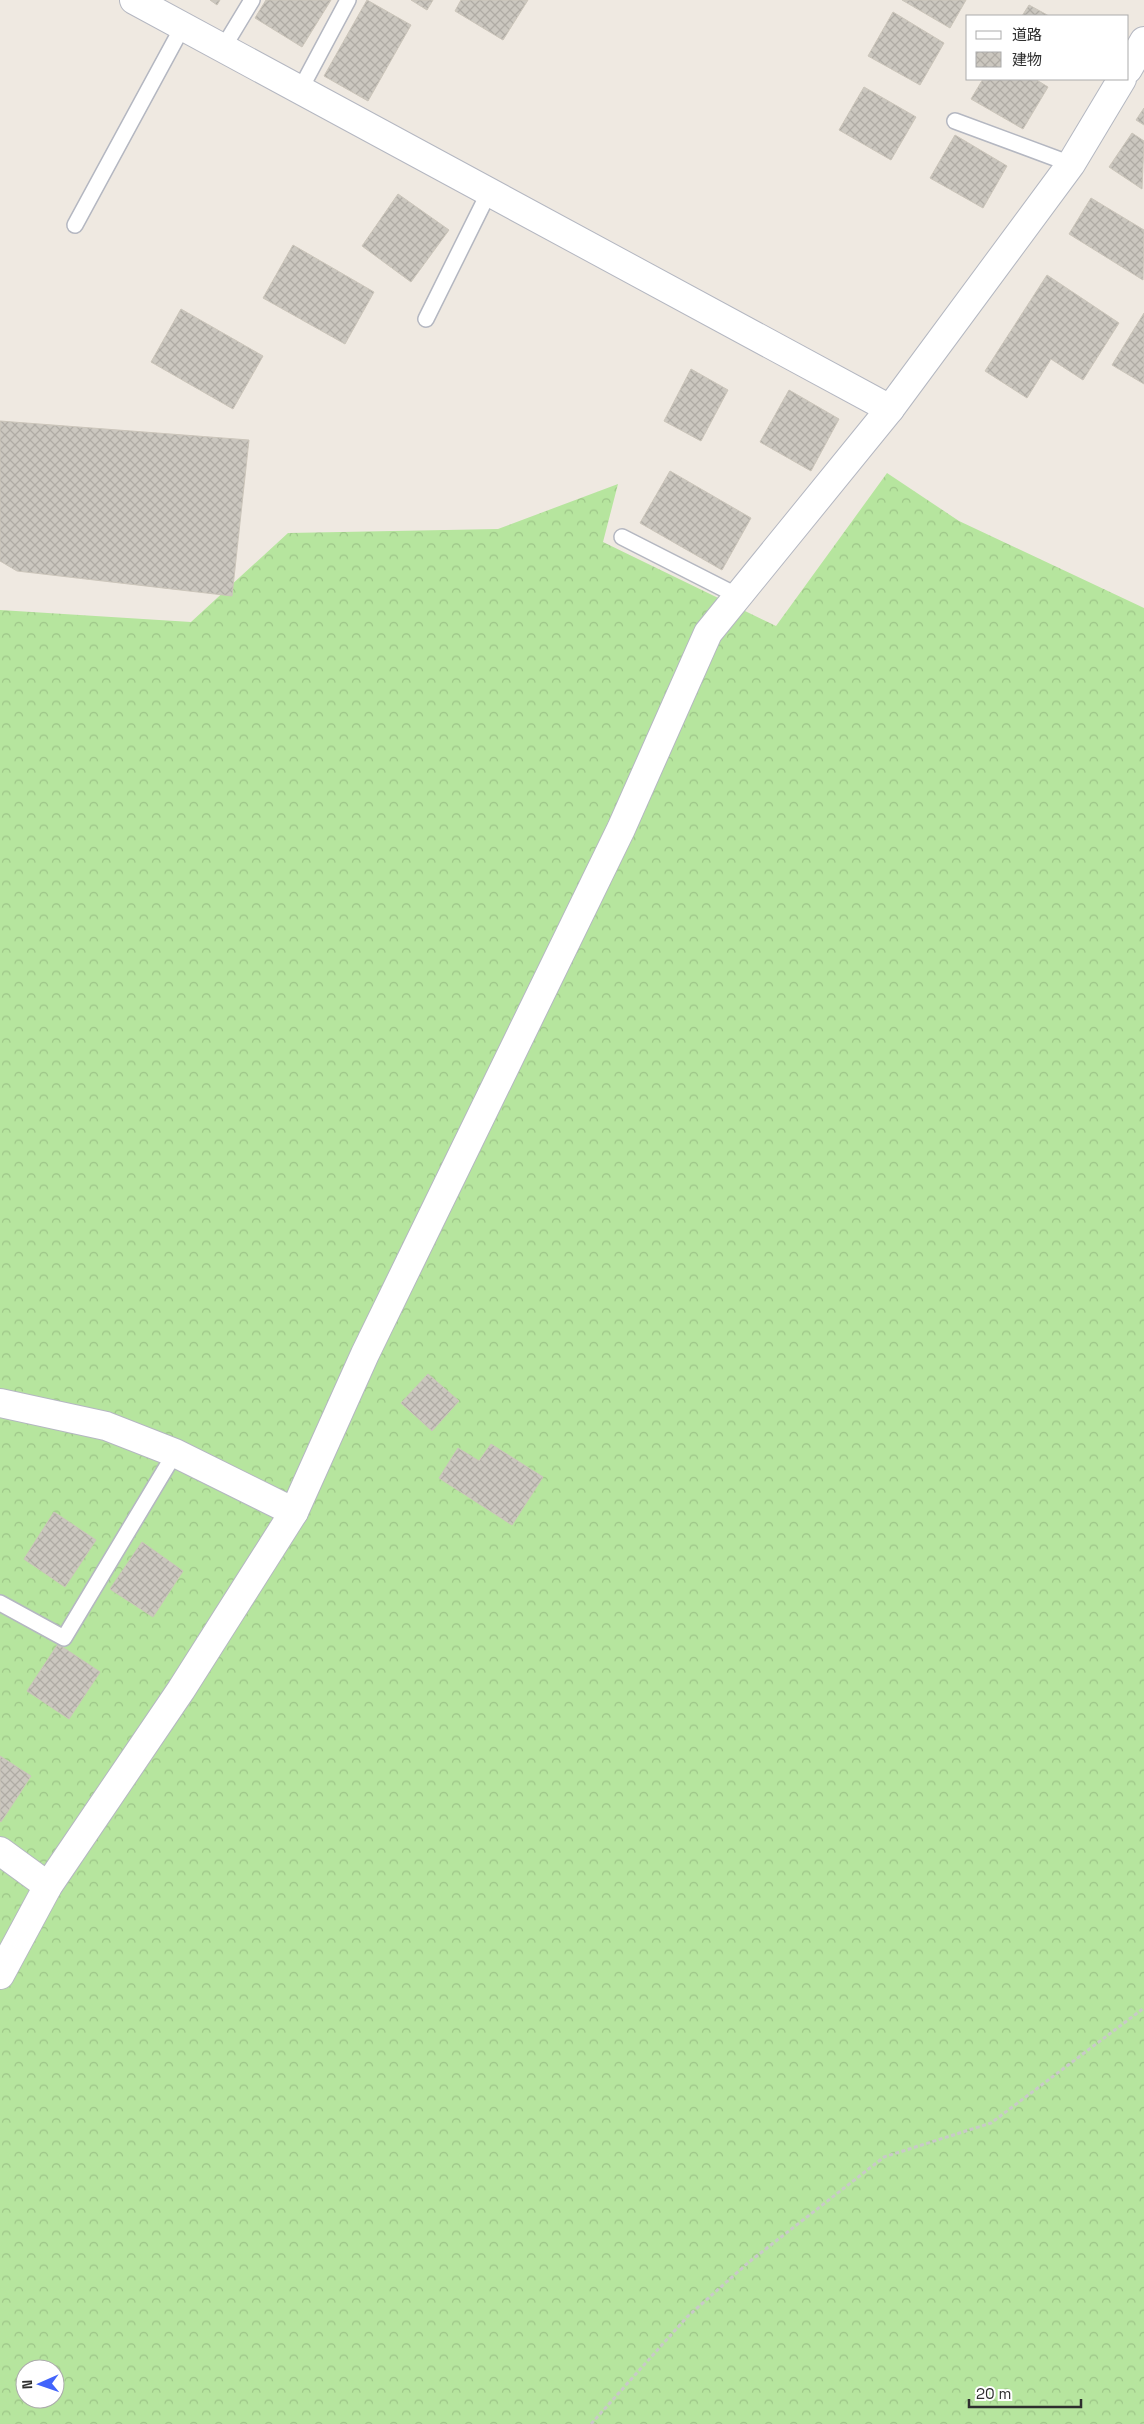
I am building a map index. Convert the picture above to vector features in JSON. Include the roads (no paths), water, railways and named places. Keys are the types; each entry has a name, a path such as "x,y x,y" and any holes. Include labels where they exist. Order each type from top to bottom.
{"street":[{"path":"134,0 890,409"},
{"path":"1129,67 1144,41"},
{"path":"0,1975 48,1886 181,1690 294,1512 365,1354 621,829 708,632 890,409 1071,164 1121,80"},
{"path":"0,1404 106,1426 175,1453 294,1512"},
{"path":"0,1851 48,1886"}],"lane":[{"path":"223,48 252,0"},
{"path":"300,90 348,0"},
{"path":"75,225 183,26"},
{"path":"955,122 1071,164"},
{"path":"426,319 489,192"},
{"path":"622,537 738,596"},
{"path":"0,1603 64,1638 175,1453"}]}
